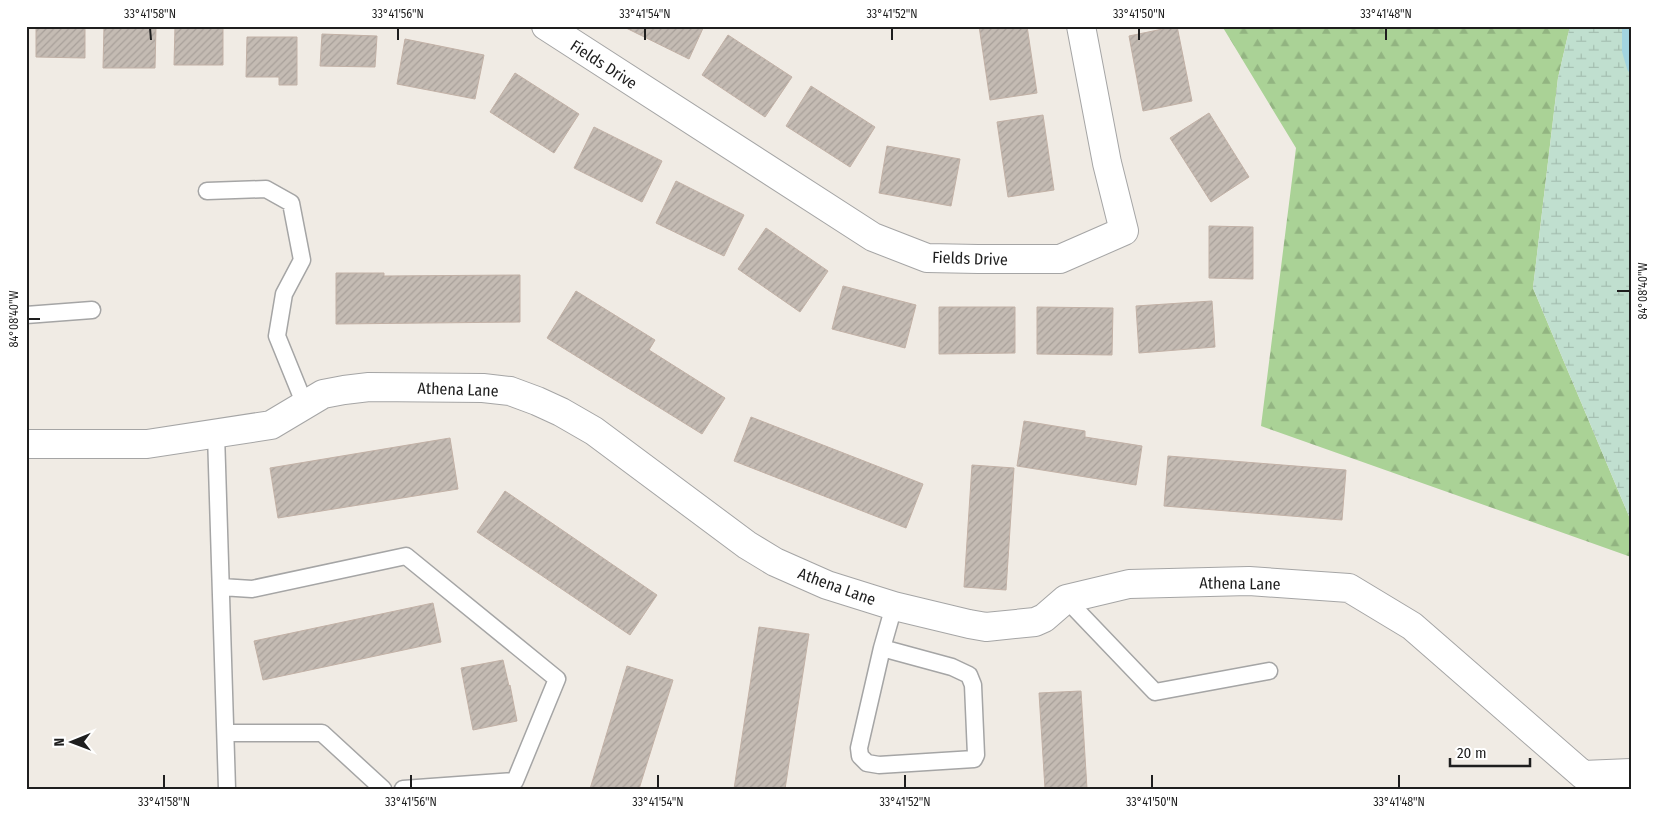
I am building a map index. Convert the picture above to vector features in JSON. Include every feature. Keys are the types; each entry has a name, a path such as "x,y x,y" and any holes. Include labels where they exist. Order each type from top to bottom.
{"street":[{"name":"Fields Drive","path":"546,26 873,237 927,258 978,259 1060,259 1124,231 1107,163 1081,26"},
{"name":"Athena Lane","path":"26,444 147,444 272,425 323,394 369,387 483,388 510,391 561,412 594,431 747,545 775,562 826,584 894,606 986,627 1035,622 1044,618 1066,599 1129,584 1249,581 1349,588 1412,626 1583,775 1631,773"}],"lane":[{"path":"207,191 266,189 291,202 302,260 284,294 278,336 305,405"},
{"path":"26,314 92,310"},
{"path":"216,434 227,789"},
{"path":"221,587 252,589 406,556 557,679 515,781 403,789"},
{"path":"1066,599 1155,692 1269,670"},
{"path":"882,648 952,667 969,675 973,685 976,751 974,758 879,765 867,763 860,756 859,748 882,648 894,606"},
{"path":"226,733 322,734 383,789"}],"green space":[{"path":"1222,26 1570,26 1558,78 1533,288 1631,521 1631,557 1261,426 1296,148"},
{"path":"1570,26 1631,26 1631,521 1533,288 1558,78"}],"building":[{"path":"36,26 85,26 85,58 36,57"},
{"path":"104,26 156,26 155,68 103,68"},
{"path":"175,26 223,26 223,65 174,65"},
{"path":"622,26 704,26 689,59"},
{"path":"979,26 1027,26 1037,93 990,100"},
{"path":"1177,26 1192,101 1143,111 1129,36"},
{"path":"322,34 377,36 375,67 320,66"},
{"path":"728,35 792,77 765,117 702,75"},
{"path":"247,37 297,37 297,85 279,85 279,77 246,77"},
{"path":"405,39 484,55 475,99 397,84"},
{"path":"515,73 579,114 554,153 490,112"},
{"path":"811,86 875,127 850,167 786,126"},
{"path":"1209,113 1249,177 1211,202 1170,138"},
{"path":"1043,115 1054,190 1008,197 997,122"},
{"path":"594,127 662,161 642,202 574,168"},
{"path":"887,146 960,159 951,206 879,193"},
{"path":"676,181 744,215 724,256 656,223"},
{"path":"1209,226 1253,227 1253,279 1209,278"},
{"path":"766,228 828,271 800,312 738,269"},
{"path":"336,273 384,273 384,276 520,275 520,322 336,324"},
{"path":"843,286 916,305 905,348 832,329"},
{"path":"576,291 655,340 649,350 725,398 702,434 547,338"},
{"path":"1212,301 1215,347 1139,353 1136,306"},
{"path":"939,307 1015,307 1015,353 939,354"},
{"path":"1037,307 1113,308 1112,355 1037,354"},
{"path":"751,417 923,484 906,528 734,461"},
{"path":"1024,421 1085,431 1085,437 1142,446 1136,485 1017,466"},
{"path":"450,438 458,489 278,518 270,468"},
{"path":"1168,456 1346,470 1342,520 1164,506"},
{"path":"972,465 1014,468 1006,590 964,587"},
{"path":"505,491 657,595 630,635 477,532"},
{"path":"433,603 441,642 263,680 254,641"},
{"path":"759,627 809,634 785,789 734,789"},
{"path":"503,660 517,721 473,730 461,668"},
{"path":"627,666 673,680 639,789 590,789"},
{"path":"1081,691 1087,789 1045,789 1039,693"}],"waterway":[{"path":"1626,26 1626,51 1631,68"}]}
